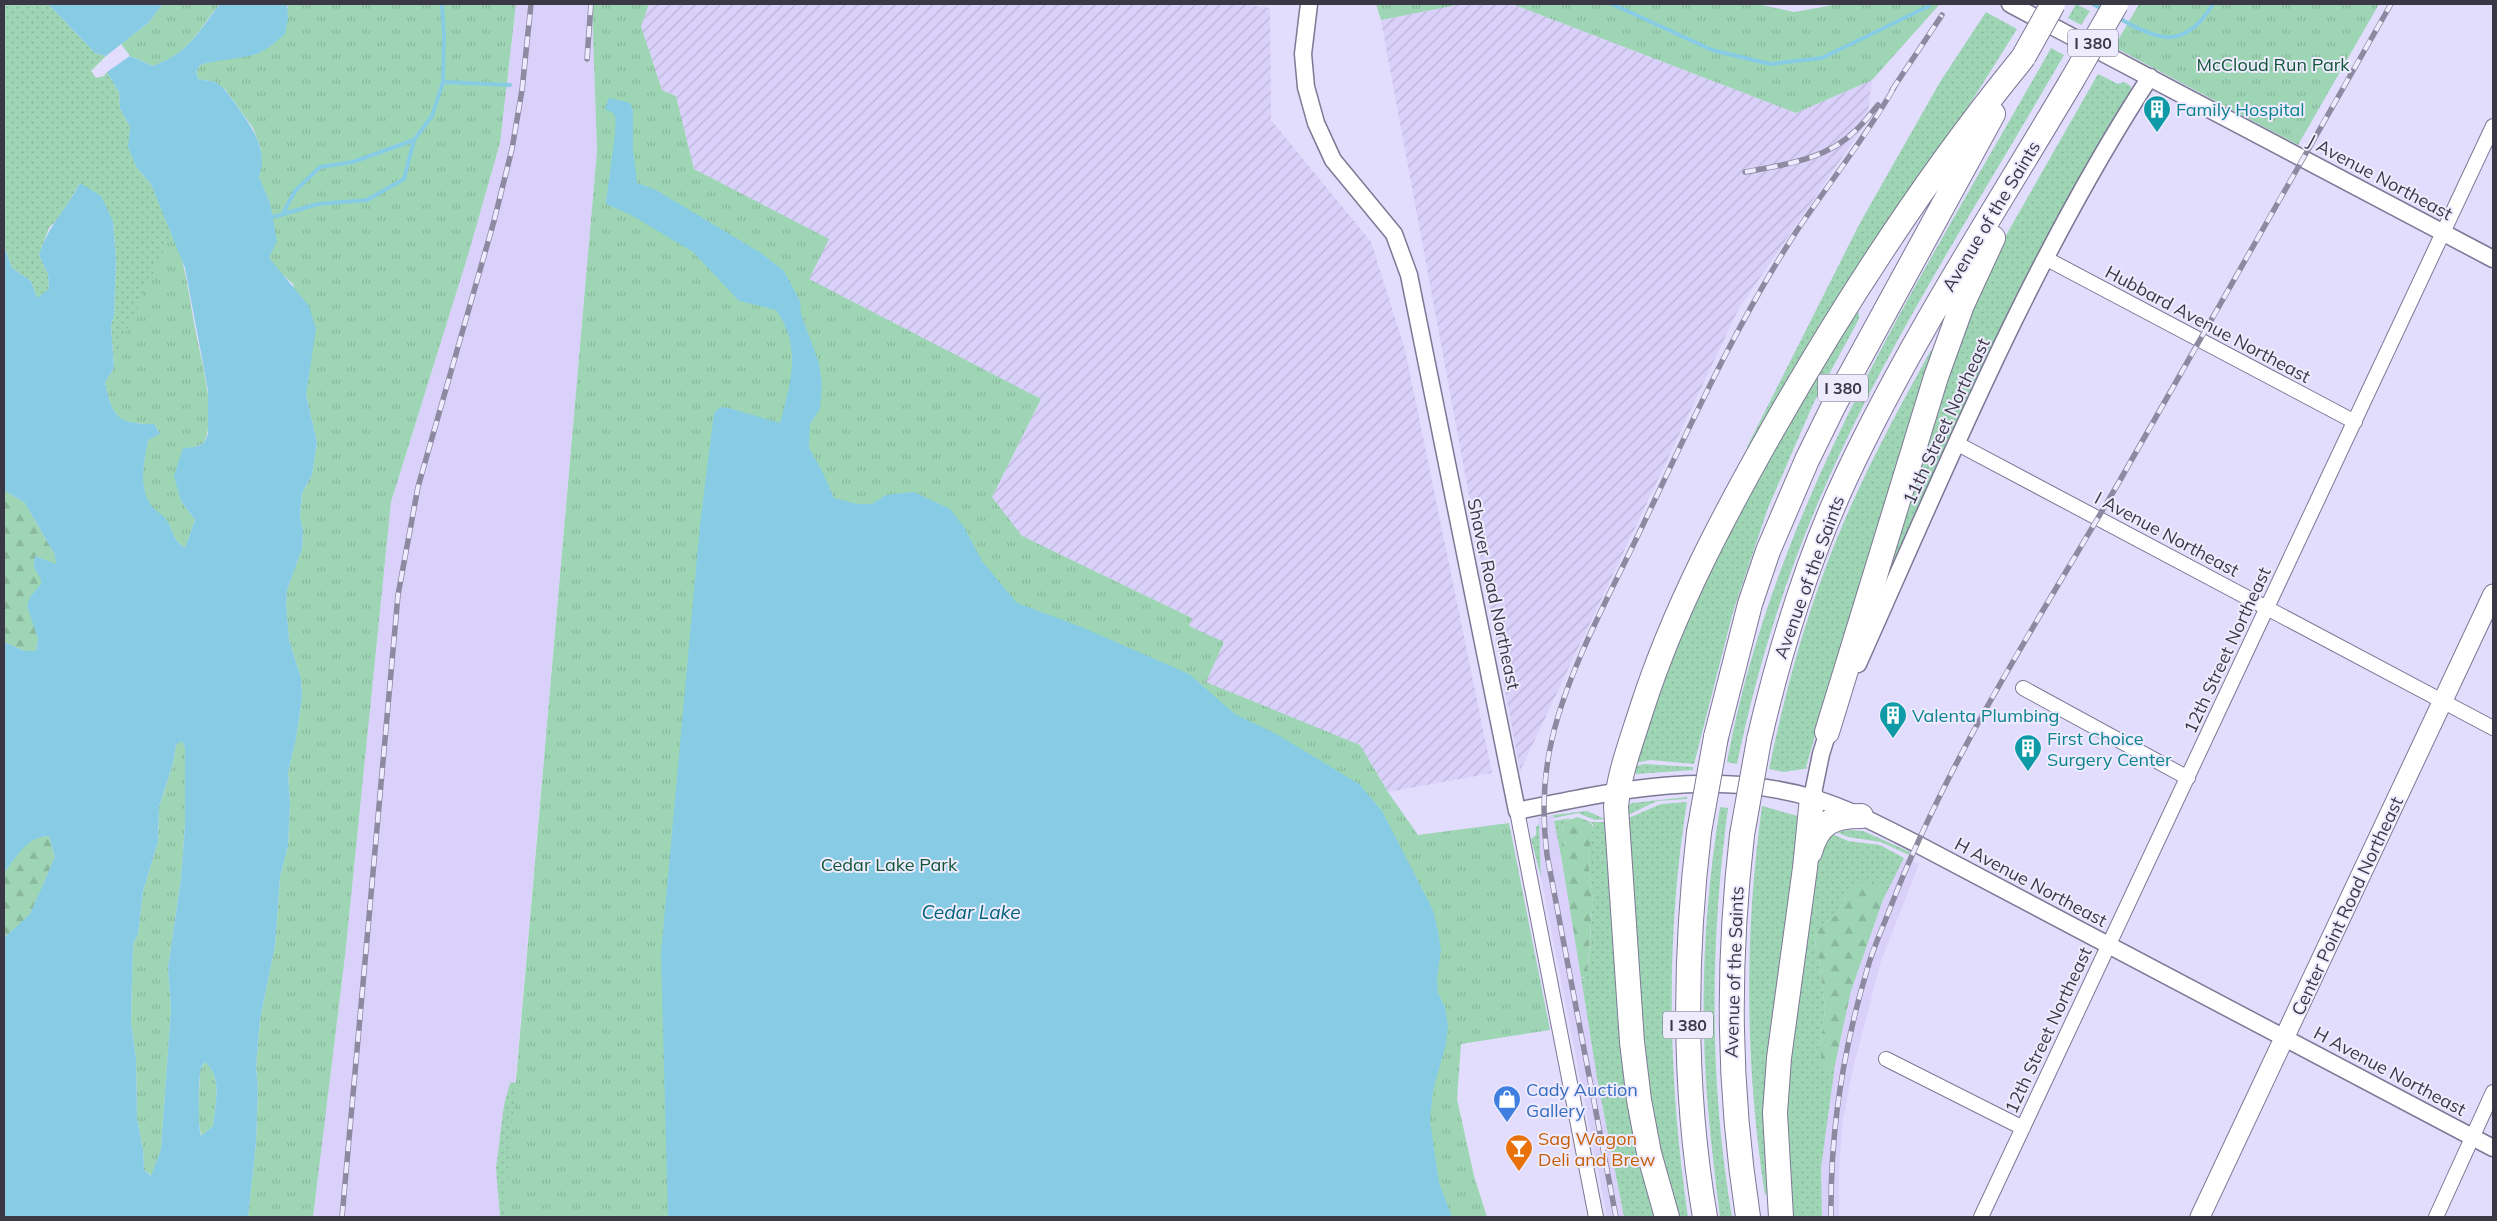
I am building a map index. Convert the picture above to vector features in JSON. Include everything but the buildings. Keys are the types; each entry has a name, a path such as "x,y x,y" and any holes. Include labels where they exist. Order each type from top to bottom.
{"highway":[{"name":"I 380","path":"1705,1217 1692,1119 1687,1019 1691,905 1699,832 1716,737 1750,604 1768,551 1807,460 1834,405 2053,4"},
{"name":"Avenue of the Saints","path":"1748,1217 1736,1122 1730,1008 1735,898 1742,835 1759,740 1781,653 1805,578 1846,476 1901,370 2116,4"},
{"path":"1667,1217 1649,1153 1639,1100 1632,1042 1617,818 1618,792 1654,673 1672,624 1709,546 1800,382 1914,202 2023,58"},
{"path":"1827,732 1908,462 1948,342 2036,141"},
{"path":"1781,1217 1775,1114 1779,1058 1805,868 1807,832 1812,798"},
{"path":"1805,868 1815,836 1824,824 1840,818 1861,816"}],"main road":[{"name":"Center Point Road Northeast","path":"2200,1217 2493,594"}],"street":[{"name":"Shaver Road Northeast","path":"1309,4 1303,54 1306,87 1316,124 1334,160 1394,234 1409,275 1517,811 1596,1217"},
{"name":"J Avenue Northeast","path":"2010,4 2493,259"},
{"name":"11th Street Northeast","path":"1812,798 1827,732 1956,443 2045,258 2088,175 2150,77"},
{"name":"12th Street Northeast","path":"1981,1217 2493,126"},
{"name":"Hubbard Avenue Northeast","path":"2045,258 2355,422"},
{"name":"I Avenue Northeast","path":"1956,443 2493,728"},
{"path":"2023,688 2188,778"},
{"name":"H Avenue Northeast","path":"1517,811 1668,784 1709,783 1768,788 1812,798 1861,816 2493,1148"},
{"path":"1886,1059 2023,1128"},
{"path":"2436,1217 2493,1092"}],"shaded area":[{"path":"516,4 592,4 597,151 515,1082 510,1083 504,1105 496,1168 500,1217 313,1217 345,956 391,502 468,255 500,144"},
{"path":"649,4 1244,4 1270,8 1271,120 1371,242 1405,350 1492,773 1388,792 1360,745 1205,682 1189,626 1192,618 1022,536 992,497 1041,399 808,279 828,239 694,169 676,96 662,90 641,26"},
{"path":"1462,4 1512,4 1796,113 1872,80 1867,121 1738,310 1520,771 1381,20"},
{"path":"1553,815 1571,909 1597,1078 1624,1217 1607,1217 1541,877 1538,818"},
{"path":"1910,852 1916,855 1913,862 1919,864 1881,961 1853,1068 1843,1119 1839,1170 1839,1217 1822,1217 1821,1168 1829,1095 1851,991 1883,900 1904,858 1907,859"}],"green space":[{"path":"4,4 48,4 95,53 106,56 91,71 96,78 104,76 107,72 119,92 120,108 130,127 129,147 137,168 151,184 176,241 114,368 111,325 114,316 116,259 113,221 80,183 60,217 49,228 39,255 48,274 49,290 37,298 31,281 12,268 4,246"},
{"path":"163,4 220,4 185,48 166,61 153,66 130,56 121,44 148,23"},
{"path":"287,4 516,4 500,143 468,255 391,502 345,956 313,1217 248,1217 256,1143 258,1090 256,1067 260,1019 275,946 280,877 288,846 290,803 288,772 296,739 302,697 301,678 289,640 286,604 287,590 302,549 303,531 300,517 302,493 312,475 317,442 306,395 310,362 293,284 276,269 269,258 270,203 258,177 261,149 253,128 225,89 215,82 198,79 196,72 200,65 216,60 240,57 288,8"},
{"name":"Cedar Lake","path":"592,4 649,4 641,26 662,90 676,96 694,169 829,239 809,279 1041,399 992,497 1022,536 1192,618 1189,626 1224,642 1206,682 1360,745 1388,792 1418,835 1509,823 1550,1030 1461,1044 1457,1099 1474,1176 1487,1217 504,1217 597,151"},
{"path":"1376,4 1462,4 1381,20"},
{"path":"1512,4 1757,4 1794,12 1839,4 1940,4 1872,80 1796,113"},
{"path":"2076,4 2090,11 2081,25 2068,18"},
{"name":"McCloud Run Park","path":"2139,4 2379,4 2298,145 2114,47"},
{"path":"1986,12 2017,29 1752,450 1747,447 1860,223 1940,82"},
{"path":"2051,48 2064,55 1909,319 1880,373 1827,482 1812,516 1774,620 1737,764 1727,762 1749,666 1780,572 1817,481 1859,392 1905,305"},
{"path":"2098,74 2118,84 2124,82 2131,86 2130,93 2071,192 2045,241 1887,583 1881,584 1944,380 1996,253"},
{"path":"172,233 184,270 209,403 208,431 204,443 195,447 181,501 195,520 185,548 175,538 165,518 152,507 144,491 143,474 148,439 160,434 154,424 131,422 118,416 110,403 105,382 114,368 114,358"},
{"path":"1855,311 1859,313 1859,319 1814,402 1768,508 1733,612 1694,764 1650,760 1635,763 1661,669 1760,467"},
{"path":"1931,350 1936,352 1822,712 1806,767 1809,768 1784,772 1769,769 1786,694 1800,645 1815,596 1835,543 1873,459"},
{"path":"4,490 25,503 55,555 57,565 35,556 34,567 43,582 30,597 38,639 36,651 25,651 4,642"},
{"path":"182,740 185,748 185,826 181,878 168,968 171,1009 161,1150 152,1176 144,1170 143,1149 137,1119 136,1059 131,1022 133,944 138,934 143,891 158,842 159,807 173,763 176,745"},
{"path":"1644,764 1693,767 1693,770 1636,774 1633,767"},
{"path":"1687,797 1687,799 1657,801 1628,815 1625,808 1632,803"},
{"path":"1687,802 1675,905 1672,957 1672,1010 1676,1114 1688,1217 1675,1217 1646,1095 1626,819 1661,804"},
{"path":"1762,806 1805,818 1771,1194 1765,1195 1758,1147 1749,1000 1752,903"},
{"path":"1720,807 1728,808 1722,859 1715,961 1716,1064 1724,1166 1732,1217 1720,1217 1709,1122 1705,1056 1704,977 1707,920 1712,863"},
{"path":"1587,811 1605,819 1595,820 1578,813 1554,818 1553,815"},
{"path":"1578,817 1590,822 1593,827 1588,862 1593,896 1587,977 1581,977 1562,861 1562,831 1565,821"},
{"path":"1571,818 1565,821 1562,830 1562,861 1554,821"},
{"path":"1590,822 1608,822 1660,1217 1624,1217 1597,1078 1581,977 1584,978 1588,968 1593,896 1588,862 1593,824"},
{"path":"1539,824 1541,877 1531,839 1536,835 1536,827"},
{"path":"1849,830 1863,831 1910,852 1909,855 1881,842 1848,837 1837,832"},
{"path":"1832,834 1848,841 1880,845 1904,858 1883,900 1883,890 1846,897 1836,915 1819,928 1815,945 1819,958 1825,1009 1821,1042 1828,1071 1835,1065 1821,1168 1822,1217 1789,1217 1785,1092 1818,852"},
{"path":"49,836 55,857 30,915 4,938 4,873 24,845 38,837"},
{"path":"1864,881 1873,883 1883,890 1883,900 1851,991 1835,1065 1828,1071 1821,1069 1821,1042 1825,1009 1819,958 1815,945 1819,928 1836,915 1846,897"},
{"path":"205,1062 211,1068 214,1075 217,1091 213,1126 201,1136 198,1115 200,1070"},
{"path":"518,1082 518,1217 500,1217 496,1168 504,1105 510,1083"}],"water":[{"path":"48,4 163,4 148,23 106,56 95,53"},
{"path":"220,4 287,4 288,19 285,34 272,45 252,55 200,65 196,72 198,79 215,82 225,90 253,131 262,158 259,177 270,203 277,241 269,258 309,306 316,329 306,395 317,442 312,475 302,493 300,517 303,531 302,549 287,590 286,604 289,640 301,678 302,697 296,739 288,772 290,803 288,846 280,877 275,946 260,1019 256,1067 258,1090 256,1143 248,1217 4,1217 4,938 30,914 55,857 49,836 41,837 23,848 4,873 4,642 25,651 36,651 38,639 27,606 30,597 42,582 34,567 35,556 56,564 55,555 25,503 4,490 4,246 12,268 31,281 37,298 49,289 48,274 39,255 52,227 80,183 101,196 113,221 116,259 114,316 111,325 114,368 105,382 110,403 118,416 124,420 142,424 154,424 160,434 148,440 143,473 144,490 151,505 166,519 175,538 185,548 195,520 181,501 174,476 183,448 195,447 204,443 208,434 208,390 185,268 151,184 137,168 128,147 130,127 120,108 119,92 107,72 130,56 153,66 166,61 192,41","holes":["182,741 185,748 185,826 181,878 168,968 171,1009 161,1149 151,1176 144,1170 143,1149 137,1119 136,1059 131,1022 133,944 138,934 143,891 158,842 159,807 173,763 176,745","205,1062 211,1068 214,1075 217,1091 213,1126 201,1136 199,1081 201,1068"]},
{"name":"Cedar Lake","path":"609,98 630,103 633,111 633,149 637,183 656,190 761,253 784,271 800,301 801,314 819,363 822,384 820,409 810,424 809,448 834,498 857,504 872,504 886,495 914,492 950,509 964,527 982,561 1017,603 1079,626 1189,674 1235,714 1278,735 1359,784 1382,811 1433,910 1438,931 1441,950 1437,978 1438,993 1445,1007 1448,1025 1446,1044 1433,1090 1430,1121 1439,1182 1452,1217 668,1217 661,953 700,525 714,413 721,407 729,408 780,423 788,393 792,351 784,324 776,310 739,301 693,252 631,215 606,204 616,121 615,116 605,109"}],"waterway":[{"path":"273,217 318,204 367,200 404,179 414,140 432,116 443,82 444,36 442,4"},
{"path":"1612,4 1712,50 1770,64 1822,58 1929,6"},
{"path":"2093,4 2104,10"},
{"path":"2117,17 2146,32 2170,37 2181,35 2192,29 2213,4"},
{"path":"443,82 510,85"},
{"path":"282,215 295,191 320,167 353,162 414,140"}],"railway":[{"path":"342,1217 398,595 418,487 494,221 512,149 522,90 531,4"},
{"path":"587,59 591,4"},
{"path":"1831,1217 1831,1186 1836,1123 1851,1031 1872,954 1914,850 1968,742 1997,690 2119,482 2391,4"},
{"path":"1892,90 1942,15"},
{"path":"1616,1217 1547,855 1544,797 1552,739 1568,686 1591,632 1695,415 1733,341 1796,232 1860,142 1895,86"},
{"path":"1745,172 1789,164 1831,149 1855,131 1878,105"}],"place":[{"name":"Family Hospital","path":"2157,133"},
{"name":"Valenta Plumbing","path":"1893,739"},
{"name":"First Choice Surgery Center","path":"2028,772"},
{"name":"Cady Auction Gallery","path":"1507,1123"},
{"name":"Sag Wagon Deli and Brew","path":"1519,1172"}],"park label":[{"name":"Cedar Lake Park","path":"889,864"}]}
